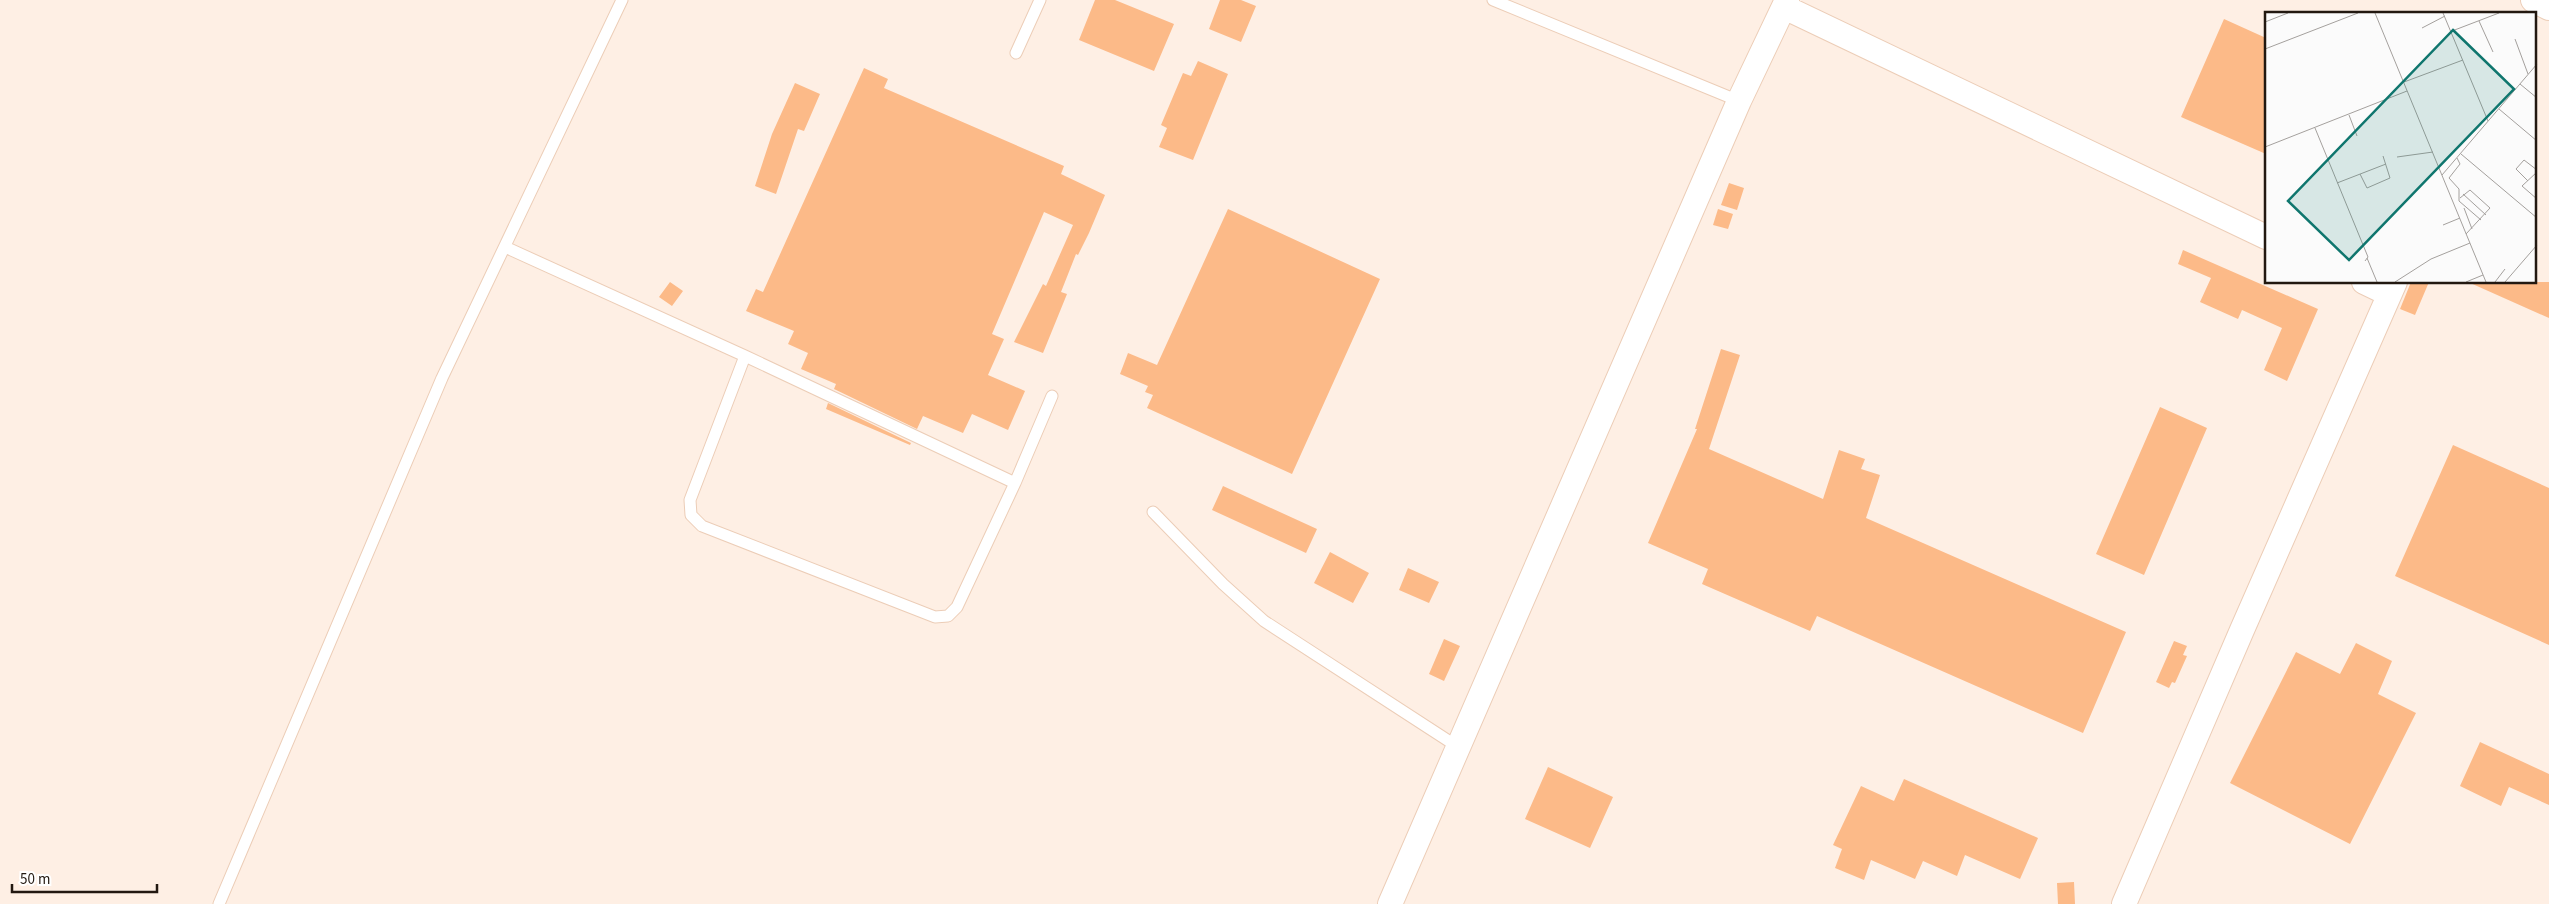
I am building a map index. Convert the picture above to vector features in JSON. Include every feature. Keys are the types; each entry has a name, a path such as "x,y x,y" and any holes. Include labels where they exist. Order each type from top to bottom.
{"street":[{"path":"2525,12 2532,0 2549,8"},
{"path":"1390,904 1738,101 1786,4 2265,237"},
{"path":"2124,904 2392,288 2373,284"}],"lane":[{"path":"219,904 442,378 622,0"},
{"path":"1016,53 1040,0"},
{"path":"1493,0 1738,101"},
{"path":"505,246 1015,483"},
{"path":"745,356 690,500 691,515 702,526 935,617 948,616 958,607 1015,483 1052,396"},
{"path":"1153,512 1222,584 1264,621 1458,747"}],"shaded area":[{"path":"0,0 2549,0 2549,904 0,904"}],"building":[{"path":"1095,0 1115,0 1174,24 1154,71 1079,40"},
{"path":"1220,0 1241,0 1256,6 1241,42 1209,29"},
{"path":"2224,19 2265,38 2265,154 2181,117"},
{"path":"1198,61 1228,74 1193,160 1159,147 1167,128 1161,125 1183,73 1191,76"},
{"path":"864,68 888,79 884,88 1064,166 1061,174 1105,195 1089,233 1078,255 1076,254 1061,292 1067,294 1043,353 1014,342 1043,284 1046,286 1073,225 1044,212 992,334 1004,339 988,375 1025,391 1008,430 972,414 963,433 923,416 917,429 834,389 836,384 801,369 808,353 788,344 794,331 746,311 756,289 763,292"},
{"path":"795,83 820,94 804,131 798,129 776,194 755,186 772,134"},
{"path":"1729,183 1744,188 1737,210 1721,205"},
{"path":"1228,209 1380,279 1292,474 1147,408 1153,395 1145,392 1148,386 1120,374 1128,353 1157,365"},
{"path":"1718,209 1733,214 1728,229 1713,225"},
{"path":"2183,250 2318,309 2287,381 2264,370 2282,328 2242,310 2238,319 2200,302 2211,278 2178,264"},
{"path":"670,282 683,291 672,306 659,297"},
{"path":"2536,282 2549,282 2549,318 2472,284 2536,284"},
{"path":"2410,284 2428,284 2415,315 2400,309"},
{"path":"1721,349 1740,355 1709,449 1823,499 1839,450 1865,459 1861,469 1880,475 1866,518 2126,632 2083,733 1817,616 1810,631 1702,584 1708,569 1648,543 1697,429 1695,429"},
{"path":"828,403 911,443 910,445 826,409"},
{"path":"2160,407 2207,428 2144,575 2096,554"},
{"path":"2453,445 2549,488 2549,645 2395,576"},
{"path":"1223,486 1317,529 1306,553 1212,510"},
{"path":"1330,552 1369,573 1353,603 1314,583"},
{"path":"1408,568 1439,582 1429,603 1399,590"},
{"path":"1444,639 1460,646 1444,681 1429,674"},
{"path":"2174,641 2187,646 2183,655 2187,656 2175,683 2172,682 2169,688 2156,682"},
{"path":"2356,643 2392,661 2378,694 2416,713 2350,844 2230,783 2296,652 2340,674"},
{"path":"2480,742 2549,774 2549,805 2509,787 2501,806 2460,786"},
{"path":"1548,767 1613,797 1590,848 1525,819"},
{"path":"1904,779 2038,838 2020,879 1965,855 1957,876 1923,861 1915,879 1871,860 1864,880 1835,868 1842,849 1833,845 1861,786 1894,801"},
{"path":"2074,882 2075,904 2058,904 2057,883"}]}
